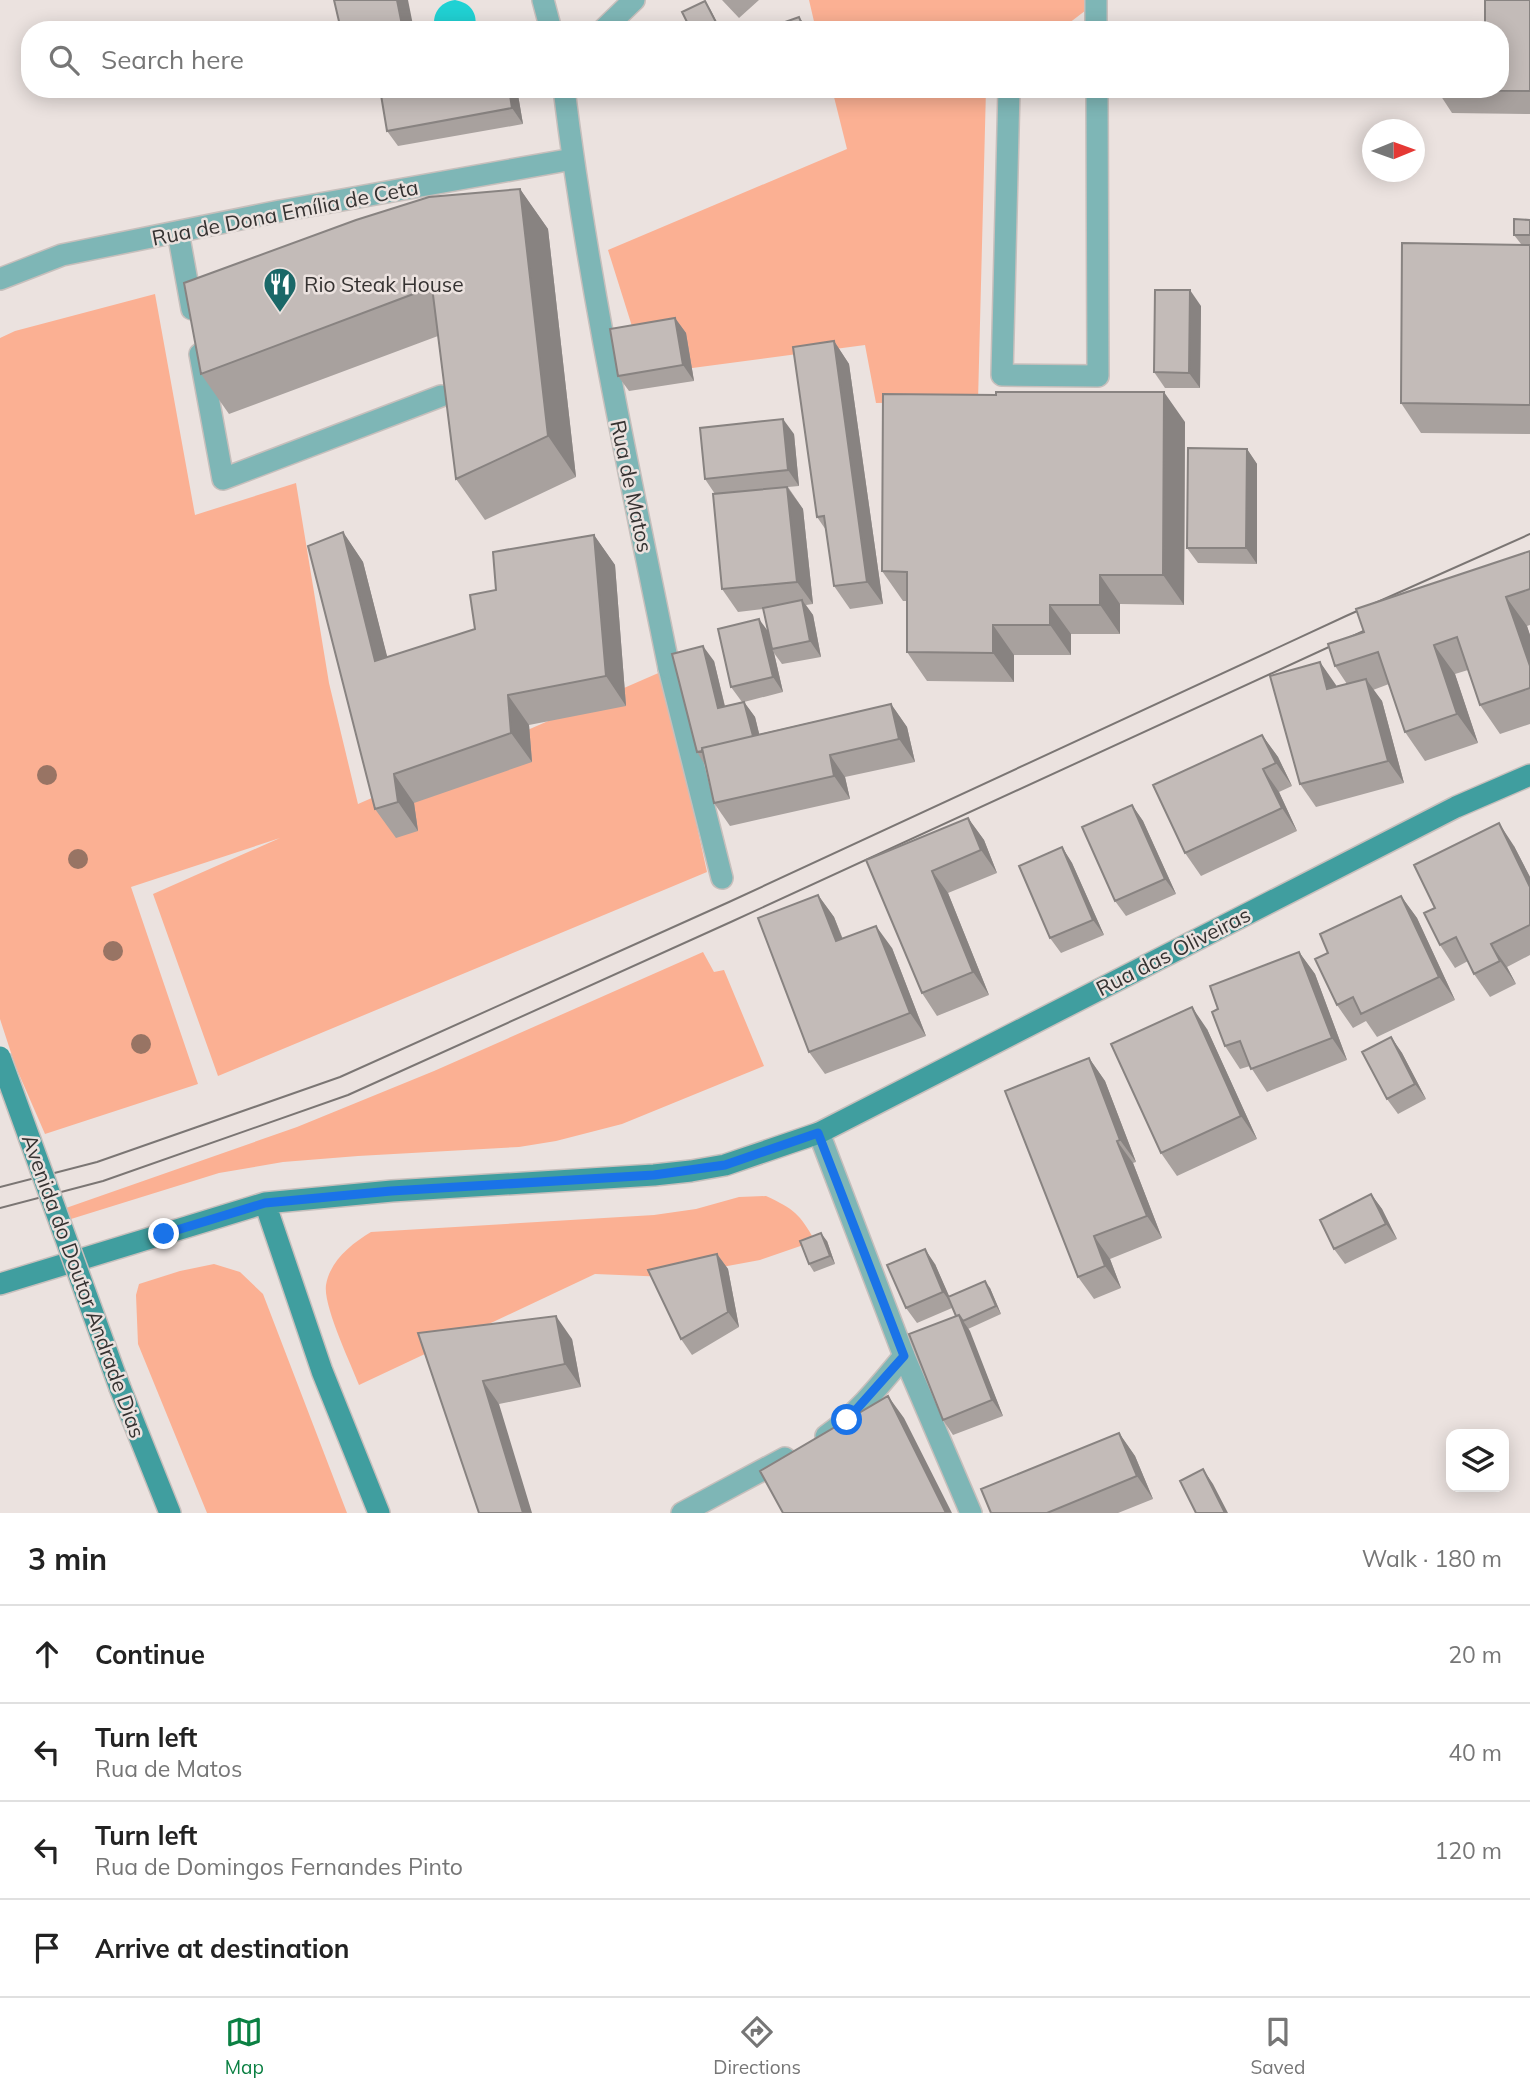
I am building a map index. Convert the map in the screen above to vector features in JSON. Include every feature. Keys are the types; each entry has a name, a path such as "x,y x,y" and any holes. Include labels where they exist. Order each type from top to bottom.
{"main road":[{"name":"Rua das Oliveiras","path":"0,1284 265,1203 391,1191 654,1175 725,1165 818,1133 1456,807 1530,775"},
{"name":"Avenida do Doutor Andrade Dias","path":"0,1057 120,1388 170,1513"},
{"path":"265,1203 322,1371 379,1513"}],"street":[{"path":"542,0 548,21"},
{"path":"612,21 634,0"},
{"path":"1096,0 1097,21"},
{"name":"Rua de Matos","path":"565,98 612,390 669,668 722,878"},
{"path":"1009,98 1002,375 1098,376 1097,98"},
{"name":"Rua de Dona Emília de Ceta","path":"0,279 62,255 280,211 573,159"},
{"path":"178,232 223,479 441,396"},
{"path":"818,1133 904,1356 971,1513"},
{"path":"682,1513 827,1436 861,1407 904,1356"}],"shaded area":[{"path":"809,0 1093,0 1094,4 1072,21 814,21"},
{"path":"834,98 986,98 978,401 876,403 865,345 647,374 608,250 847,149"},
{"path":"155,294 195,515 296,483 329,683 358,804 663,671 707,872 218,1076 153,894 280,838 131,887 198,1084 45,1134 15,1065 0,1019 0,338 15,331"},
{"path":"703,952 714,972 724,970 764,1066 622,1124 556,1141 519,1147 283,1162 219,1173 71,1219 66,1208 297,1127 434,1071"},
{"path":"766,1196 795,1213 815,1241 760,1260 668,1277 595,1274 359,1385 329,1307 326,1285 332,1268 349,1248 371,1232 654,1215 696,1209 739,1197"},
{"path":"214,1264 240,1272 263,1294 347,1513 207,1513 138,1344 136,1295 139,1284"}],"water":[{"path":"455,0 469,6 475,21 434,21 441,6"}],"building":[{"path":"334,0 397,0 401,21 339,21"},
{"path":"1485,0 1530,0 1530,91 1509,91 1509,21 1485,21"},
{"path":"705,1 715,21 686,21 682,12"},
{"path":"382,98 510,98 512,108 387,131"},
{"path":"520,189 548,436 456,479 432,287 201,374 184,283 356,220 429,197"},
{"path":"1514,219 1530,220 1530,235 1514,235"},
{"path":"1402,243 1530,245 1530,405 1401,403"},
{"path":"1155,290 1190,290 1189,373 1154,372"},
{"path":"675,318 683,365 618,376 610,329"},
{"path":"834,341 867,582 834,586 824,516 817,517 793,347"},
{"path":"996,392 1164,392 1163,575 1100,575 1100,605 1050,605 1050,625 993,625 993,653 907,652 907,572 882,571 883,394 996,395"},
{"path":"783,419 788,470 705,479 700,428"},
{"path":"1188,448 1247,449 1246,548 1187,548"},
{"path":"787,487 797,582 722,589 713,494"},
{"path":"343,532 375,661 475,629 470,595 496,590 493,552 594,535 606,676 508,695 511,733 394,774 398,802 375,809 308,546"},
{"path":"1530,551 1530,589 1506,597 1530,666 1530,688 1480,705 1457,637 1434,645 1457,714 1405,732 1378,652 1335,666 1328,644 1364,632 1356,609"},
{"path":"802,600 810,641 772,649 763,608"},
{"path":"759,619 773,677 731,687 718,629"},
{"path":"703,646 718,708 744,702 753,736 702,748 702,751 697,752 672,654"},
{"path":"1320,662 1327,689 1366,679 1388,761 1300,784 1270,676"},
{"path":"891,704 899,739 830,755 834,776 714,803 702,748"},
{"path":"1262,735 1276,763 1263,769 1282,808 1185,853 1153,785"},
{"path":"1132,805 1165,879 1115,901 1082,827"},
{"path":"968,818 981,850 932,871 973,972 922,993 866,860"},
{"path":"1499,823 1530,887 1530,925 1491,944 1500,961 1474,974 1456,937 1440,945 1424,913 1435,908 1414,865"},
{"path":"1062,847 1093,920 1050,938 1019,866"},
{"path":"818,895 836,941 876,926 910,1013 809,1052 758,918"},
{"path":"1401,896 1439,977 1361,1014 1353,997 1337,1005 1315,959 1328,953 1320,934"},
{"path":"1299,952 1332,1038 1251,1069 1240,1041 1225,1046 1212,1012 1218,1009 1210,986"},
{"path":"1192,1007 1241,1116 1161,1153 1111,1044"},
{"path":"1391,1037 1415,1084 1387,1099 1362,1052"},
{"path":"1089,1058 1120,1140 1117,1141 1147,1216 1094,1236 1105,1266 1078,1277 1005,1091"},
{"path":"1371,1194 1386,1224 1334,1249 1320,1220"},
{"path":"821,1233 830,1256 809,1264 800,1241"},
{"path":"925,1249 943,1292 906,1308 887,1265"},
{"path":"717,1254 728,1312 681,1339 648,1270"},
{"path":"985,1281 996,1306 963,1321 959,1315 956,1316 948,1297"},
{"path":"959,1315 992,1400 943,1420 909,1334"},
{"path":"556,1316 565,1364 483,1381 523,1513 479,1513 418,1333"},
{"path":"888,1396 946,1513 783,1513 760,1471"},
{"path":"1119,1433 1137,1476 1047,1513 991,1513 981,1489"},
{"path":"1203,1469 1225,1513 1196,1513 1180,1481"}],"tram line":[{"path":"0,1187 97,1162 340,1077 729,902 1346,616 1530,534"},
{"path":"0,1208 103,1181 348,1095 1381,623"}],"place":[{"name":"Rio Steak House","path":"280,314"}],"route":[{"path":"164,1234 265,1203 391,1191 691,1171 725,1165 818,1133 904,1356 847,1420"}]}
